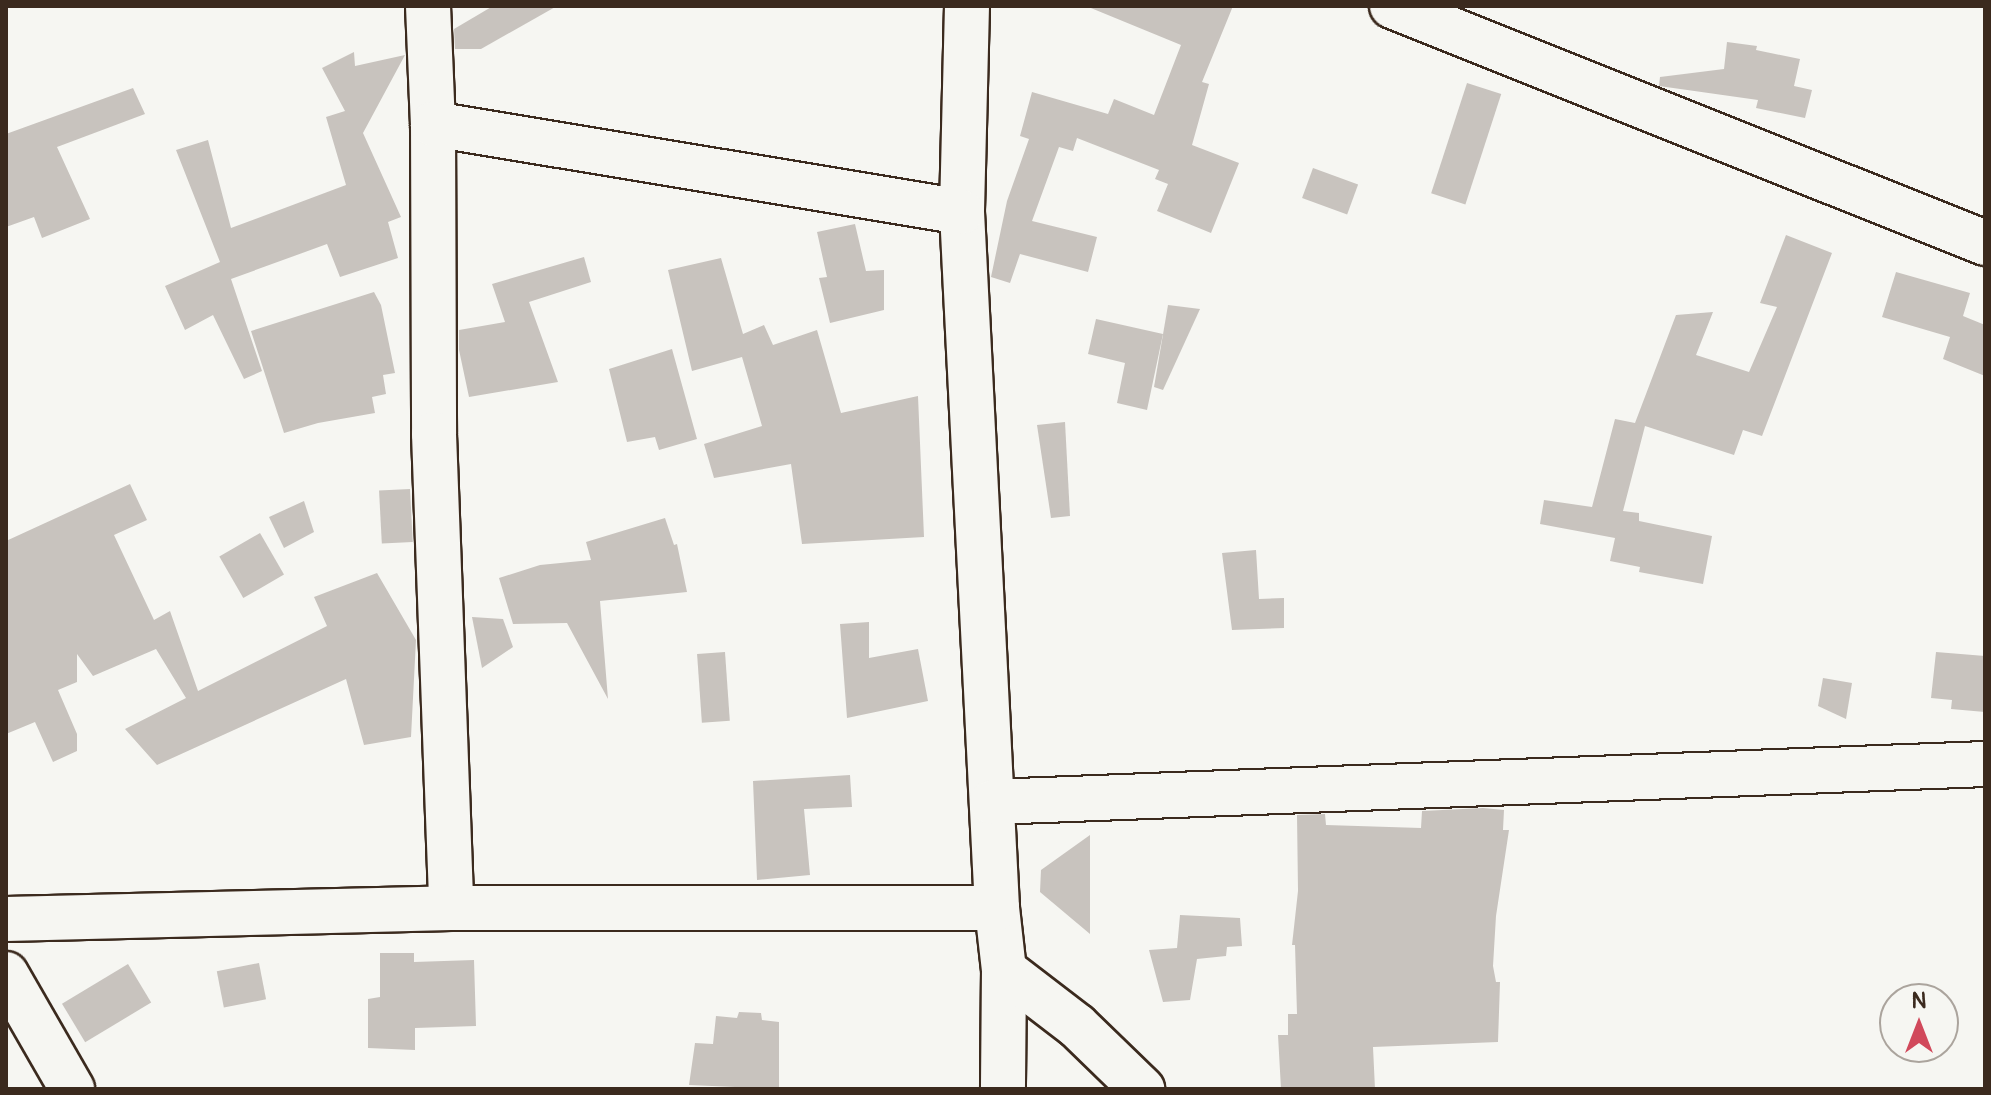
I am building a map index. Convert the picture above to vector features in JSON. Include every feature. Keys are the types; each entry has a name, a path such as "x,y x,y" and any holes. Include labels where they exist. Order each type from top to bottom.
{"street":[{"path":"428,6 433,124 434,434 451,908"},
{"path":"967,6 962,212 997,908 1004,970 1003,1089"},
{"path":"1392,6 1985,243"},
{"path":"433,124 962,212"},
{"path":"992,802 1985,764"},
{"path":"6,919 451,908 997,908"},
{"path":"1004,970 1077,1026 1142,1089"},
{"path":"6,974 72,1089"}],"building":[{"path":"493,6 557,6 481,49 455,49 454,29"},
{"path":"1086,6 1233,6 1202,82 1209,84 1192,145 1239,163 1211,233 1157,211 1168,184 1155,179 1159,170 1077,138 1073,151 1059,147 1032,221 1097,237 1088,272 1020,254 1010,283 991,277 1007,201 1029,139 1020,136 1032,92 1108,114 1114,99 1154,115 1181,45"},
{"path":"1727,42 1757,46 1756,50 1800,59 1794,86 1812,90 1805,118 1756,108 1758,100 1659,86 1660,77 1724,69"},
{"path":"354,52 355,66 405,55 363,133 401,217 388,222 398,258 340,277 327,244 231,279 262,371 244,379 213,315 185,330 165,286 220,262 176,150 208,140 231,228 346,185 326,117 345,111 322,68"},
{"path":"1467,83 1501,94 1465,204 1431,193"},
{"path":"133,88 145,114 57,147 90,219 42,238 34,217 6,227 6,134"},
{"path":"1313,168 1358,184 1347,214 1302,198"},
{"path":"855,224 866,271 884,270 884,310 830,323 819,278 827,277 817,232"},
{"path":"1786,235 1832,253 1762,436 1743,430 1734,455 1645,426 1623,511 1639,513 1639,521 1712,536 1703,584 1639,572 1640,567 1610,561 1615,538 1540,524 1544,500 1592,507 1615,419 1635,423 1676,315 1713,312 1696,355 1749,372 1777,307 1760,303"},
{"path":"584,257 591,282 529,302 558,382 469,397 459,350 459,330 505,322 492,284"},
{"path":"721,258 743,334 764,325 773,345 817,330 841,413 918,396 924,537 802,544 791,464 714,478 704,444 762,426 742,357 692,371 668,270"},
{"path":"1896,272 1970,293 1963,316 1985,325 1985,376 1943,359 1950,337 1882,317"},
{"path":"374,292 381,305 395,373 383,375 386,394 372,397 375,413 318,423 284,433 251,331"},
{"path":"1168,305 1200,309 1163,390 1154,387"},
{"path":"1096,319 1163,334 1147,410 1117,403 1125,363 1088,354"},
{"path":"672,349 697,439 659,450 655,437 627,442 609,369"},
{"path":"1065,422 1070,516 1051,518 1037,425"},
{"path":"130,484 147,520 114,535 154,620 170,611 198,691 327,626 314,597 377,573 416,640 411,737 364,745 346,679 157,765 125,729 186,698 156,649 93,676 77,654 77,682 58,690 77,734 77,751 53,762 35,722 6,734 6,541"},
{"path":"410,489 413,542 382,544 379,491"},
{"path":"304,501 314,532 284,548 269,517"},
{"path":"665,518 674,545 677,544 687,592 600,601 608,699 567,623 513,624 499,578 540,565 591,560 586,542"},
{"path":"260,533 284,575 243,598 219,556"},
{"path":"1256,550 1259,599 1284,598 1284,628 1232,630 1222,553"},
{"path":"472,617 503,619 513,647 482,668"},
{"path":"869,622 869,658 918,649 928,701 847,718 840,624"},
{"path":"725,652 730,721 702,723 697,654"},
{"path":"1936,652 1985,656 1985,712 1951,709 1952,700 1931,698"},
{"path":"1823,678 1852,683 1846,719 1818,706"},
{"path":"850,775 852,807 804,809 810,875 757,880 753,781"},
{"path":"1504,810 1503,830 1509,830 1496,916 1493,966 1496,982 1500,982 1498,1042 1373,1047 1375,1089 1281,1089 1278,1035 1288,1035 1288,1014 1297,1014 1295,945 1292,945 1298,891 1297,815 1325,814 1326,825 1421,828 1422,811"},
{"path":"1090,835 1090,934 1040,892 1041,870"},
{"path":"1180,915 1240,918 1242,946 1227,947 1226,956 1197,959 1190,1000 1163,1002 1149,950 1177,948"},
{"path":"380,953 414,953 414,962 474,960 476,1026 415,1028 415,1050 368,1048 368,999 380,997"},
{"path":"259,963 266,999 224,1008 217,971"},
{"path":"128,964 151,1003 85,1042 62,1004"},
{"path":"739,1012 761,1013 762,1020 779,1022 779,1089 689,1085 695,1043 713,1044 716,1016 737,1018"}]}
